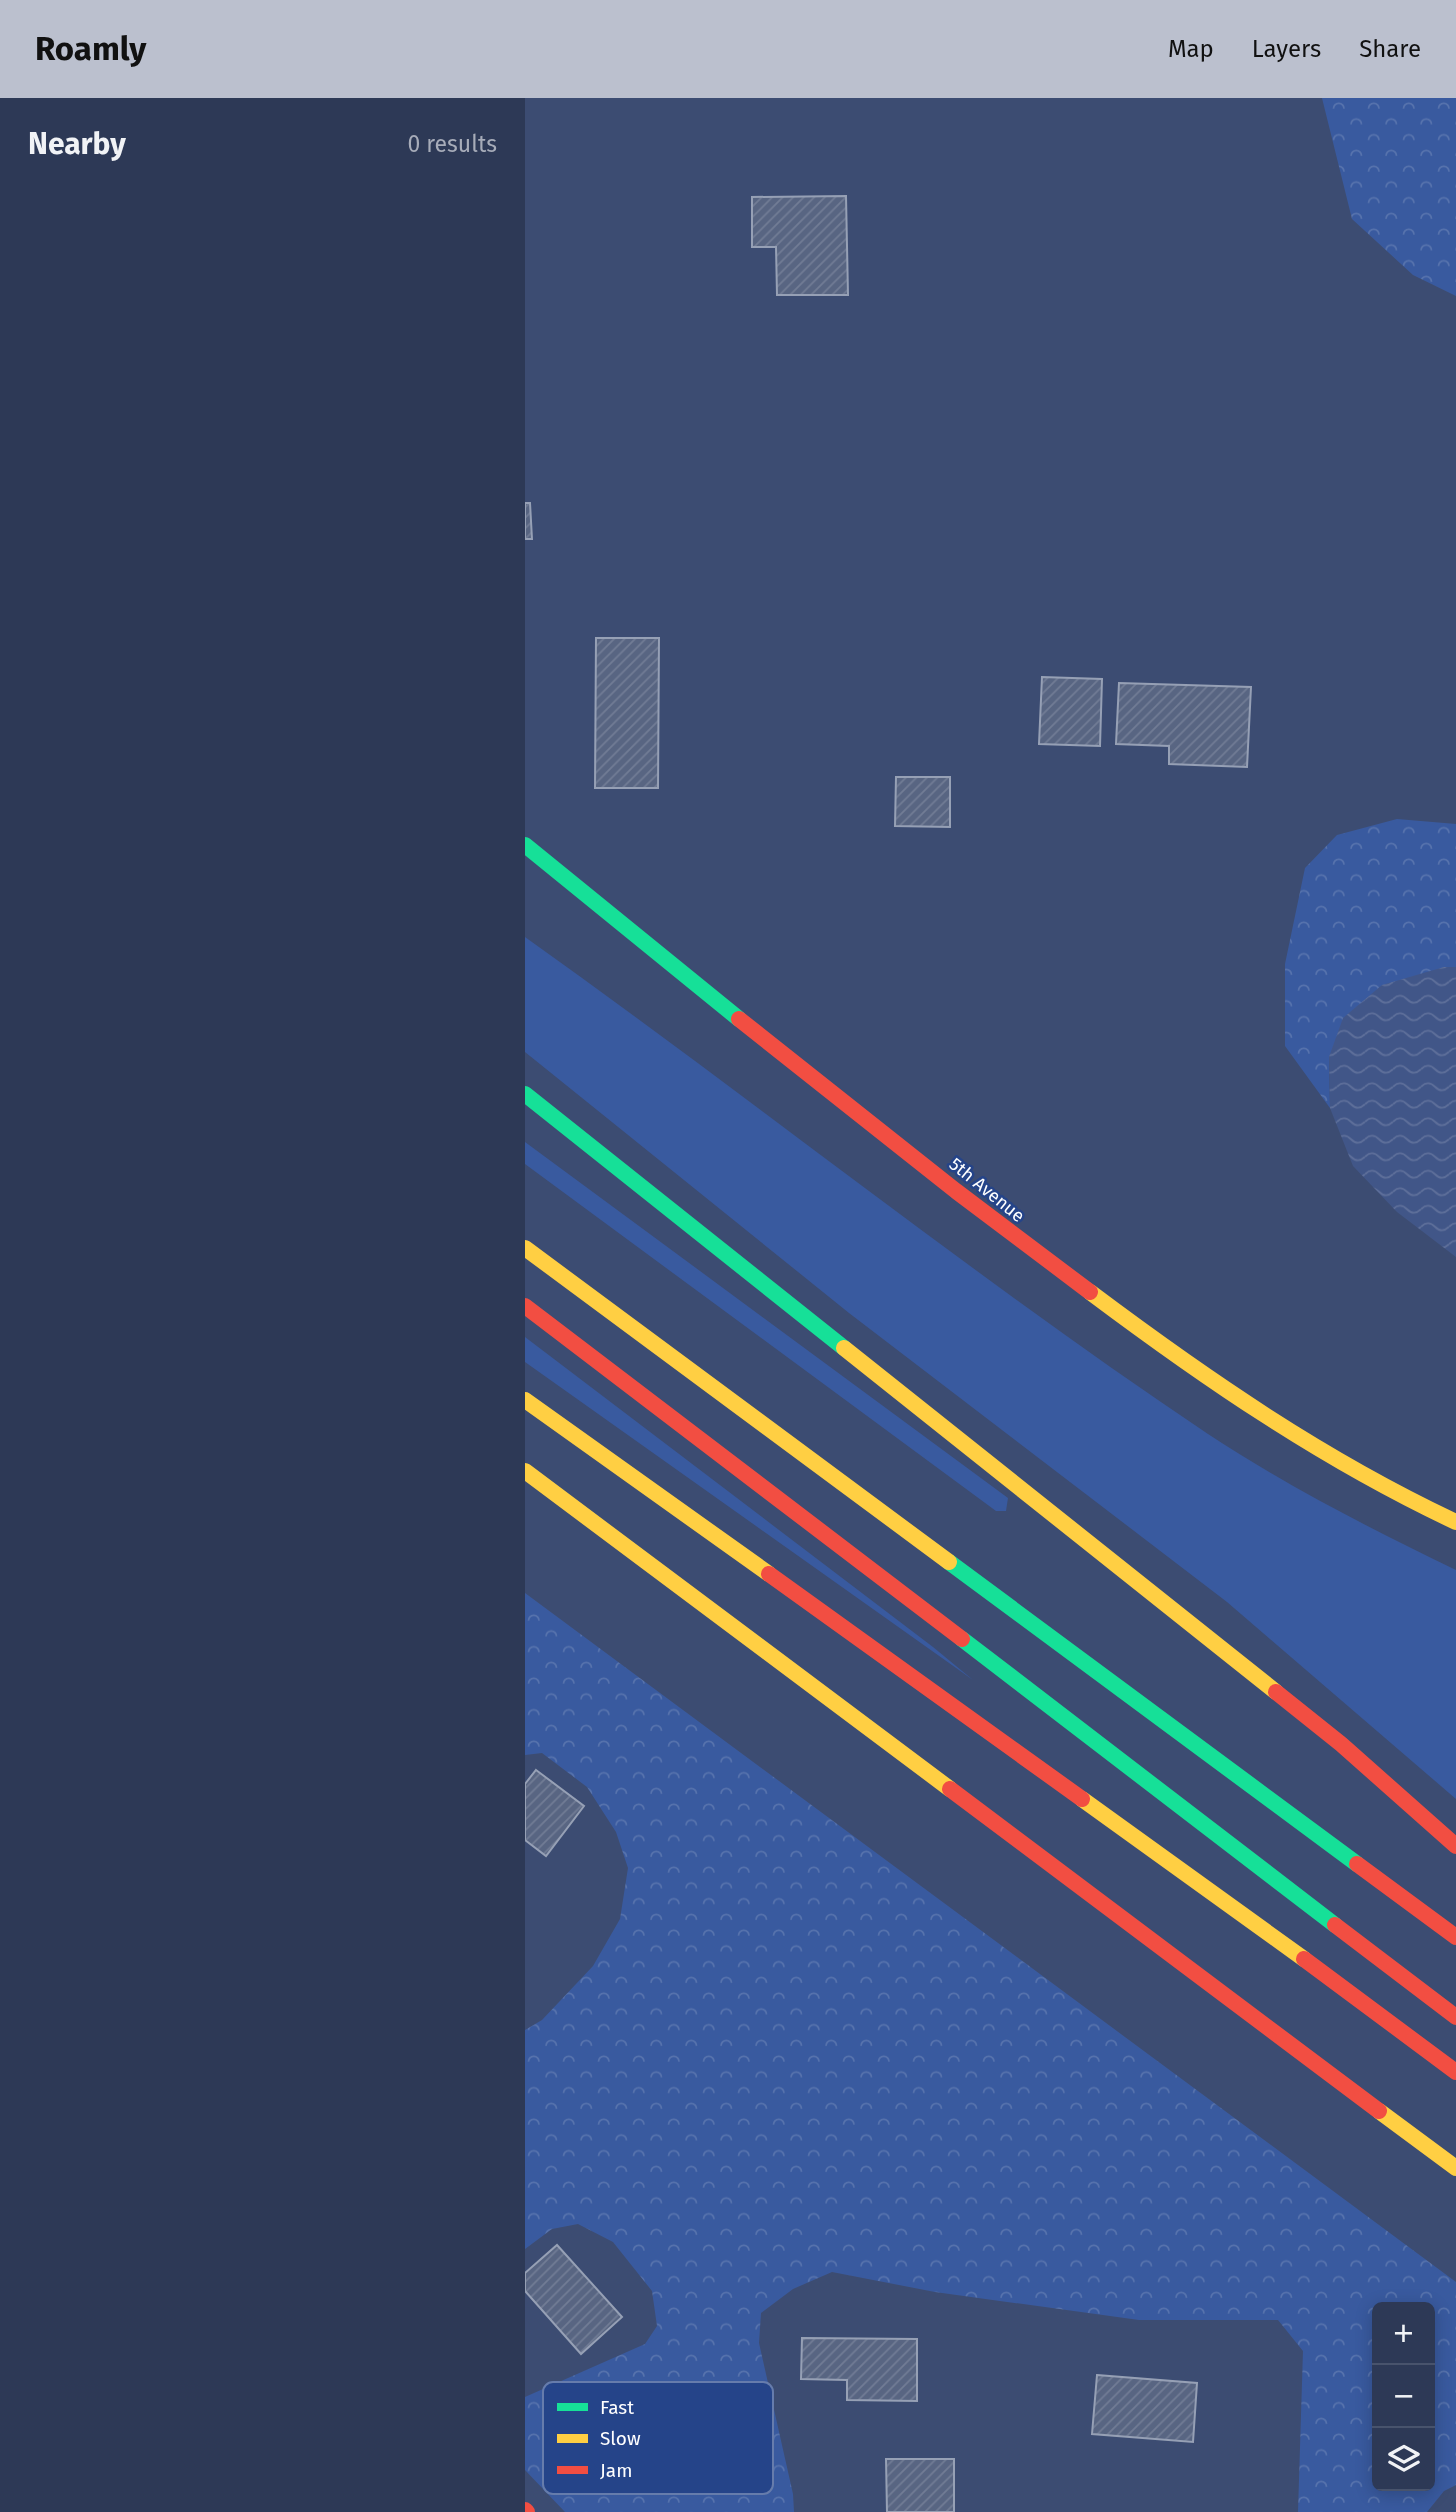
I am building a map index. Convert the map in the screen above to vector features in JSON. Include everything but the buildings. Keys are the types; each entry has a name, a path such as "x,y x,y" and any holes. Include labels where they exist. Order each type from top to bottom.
{"main road":[{"name":"5th Avenue","path":"525,845 1021,1242 1206,1377 1325,1455 1399,1496 1456,1521"},
{"path":"525,1094 1341,1744 1456,1846"},
{"path":"525,1248 1456,1937"},
{"path":"525,1306 1456,2017"},
{"path":"525,1400 1216,1894 1456,2072"},
{"path":"525,1471 1456,2168"}],"green space":[{"path":"1322,98 1456,98 1456,296 1413,275 1352,219"},
{"path":"1397,819 1456,824 1456,967 1444,967 1329,1057 1330,1108 1285,1046 1285,964 1305,868 1337,835"},
{"path":"525,937 949,1251 1208,1434 1330,1506 1456,1570 1456,1799 1227,1602 849,1313 525,1052"},
{"path":"525,1142 1008,1498 1006,1511 996,1511 525,1164"},
{"path":"525,1337 933,1647 973,1680 525,1362"},
{"path":"525,1593 1456,2282 1456,2485 1444,2491 1427,2512 1298,2512 1303,2351 1278,2320 1139,2320 935,2292 832,2272 793,2289 761,2313 759,2343 768,2382 559,2382 645,2344 657,2326 652,2291 613,2242 578,2224 552,2229 525,2249 525,2030 542,2020 593,1966 620,1919 628,1868 616,1832 587,1787 542,1753 525,1755"},
{"path":"543,2389 543,2489 525,2470 525,2397"},
{"path":"773,2405 793,2494 794,2512 565,2512 548,2494 773,2494"}],"water":[{"path":"1444,967 1456,967 1456,1257 1397,1212 1353,1166 1330,1108 1329,1057 1343,1018 1382,985"}],"traffic: fast":[{"path":"525,845 739,1019"},
{"path":"525,1094 844,1348"},
{"path":"949,1562 1357,1864"},
{"path":"962,1639 1335,1925"}],"traffic: slow":[{"path":"525,1248 949,1562"},
{"path":"1090,1292 1222,1387 1313,1445 1456,1522"},
{"path":"844,1348 1276,1692"},
{"path":"525,1400 769,1574"},
{"path":"525,1471 950,1789"},
{"path":"1082,1799 1304,1959"},
{"path":"1379,2111 1456,2168"}],"traffic: jam":[{"path":"739,1019 956,1191 1090,1292"},
{"path":"525,1306 962,1639"},
{"path":"769,1574 1082,1799"},
{"path":"1276,1692 1341,1744 1456,1846"},
{"path":"950,1789 1379,2111"},
{"path":"1357,1864 1456,1937"},
{"path":"1335,1925 1456,2017"},
{"path":"1304,1959 1456,2072"}]}
